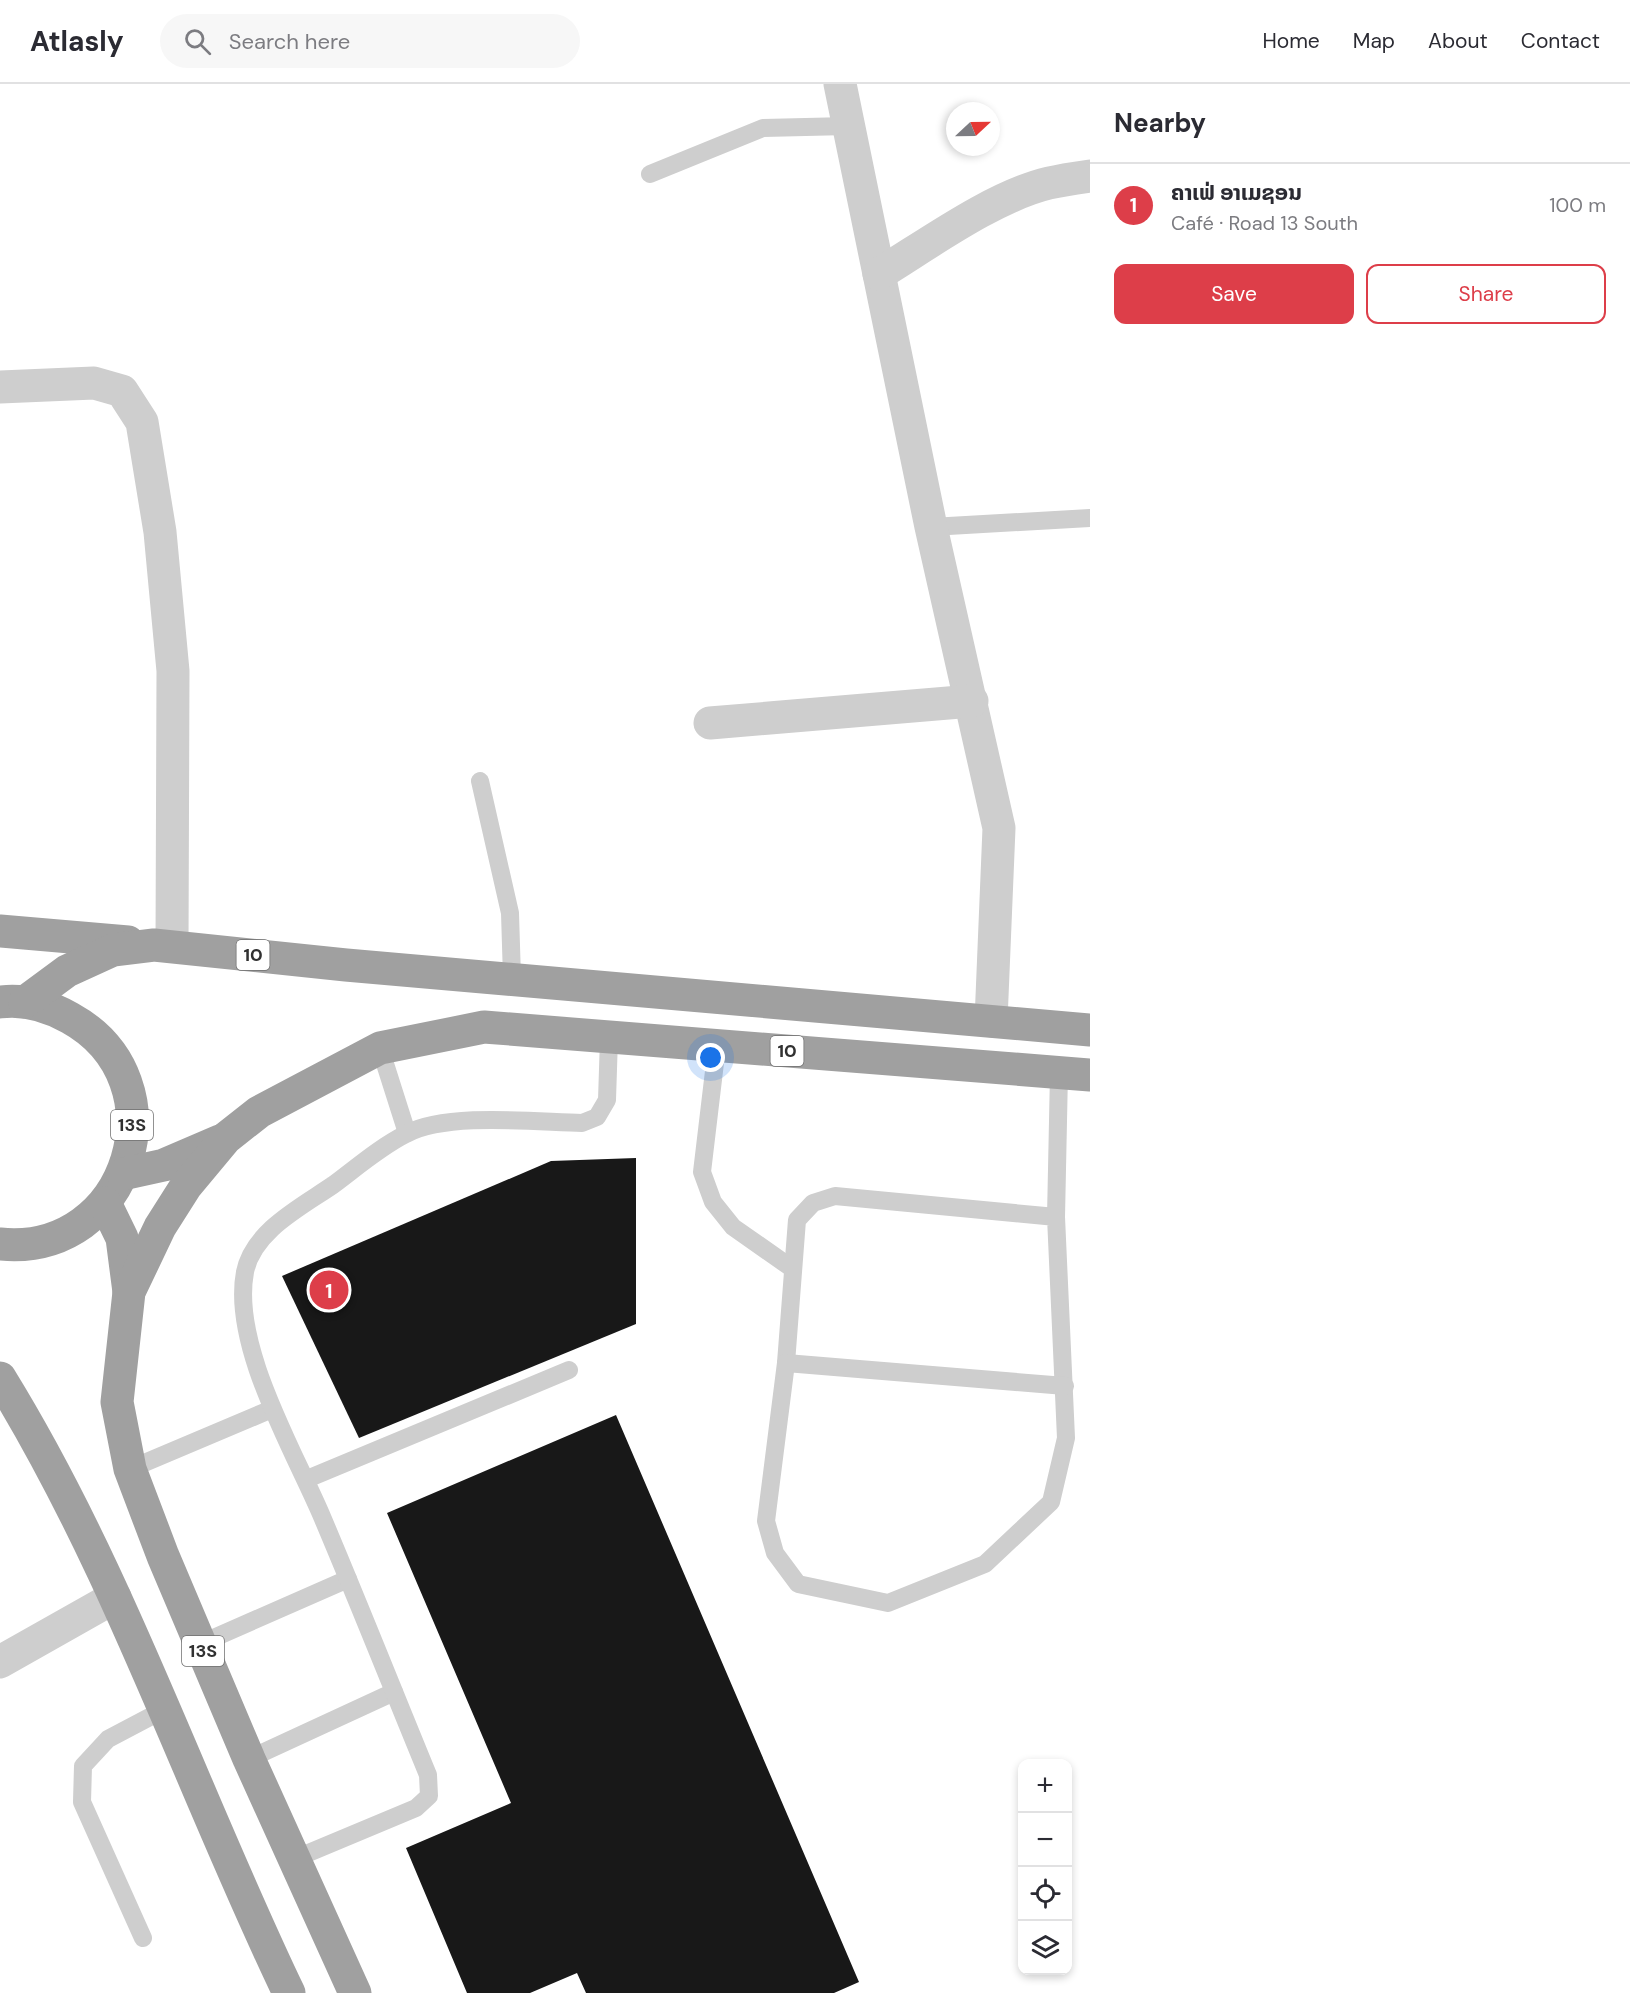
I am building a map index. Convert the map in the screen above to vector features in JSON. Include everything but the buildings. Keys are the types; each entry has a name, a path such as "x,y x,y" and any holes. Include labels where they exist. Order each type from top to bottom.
{"highway":[{"name":"10","path":"0,931 1090,1030"},
{"name":"10","path":"7,1001 113,950 163,945"},
{"name":"13S","path":"0,1244 41,1242 65,1233 86,1220 105,1203 123,1174 132,1143 133,1110 125,1078 108,1049 85,1026 57,1010 7,1001"},
{"name":"10","path":"129,1292 160,1227 186,1186 226,1138 259,1112 380,1048 484,1027 1075,1074"},
{"name":"10","path":"123,1174 164,1166 226,1138"},
{"name":"13S","path":"105,1203 122,1238 129,1292 117,1402 130,1469 249,1759 355,1993"},
{"path":"0,1378 38,1440 115,1597 243,1896 289,1993"}],"street":[{"path":"840,84 931,527 972,700 999,828 991,1021"},
{"path":"879,274 983,211 1048,183 1090,176"},
{"path":"0,387 94,383 122,391 142,422 160,531 173,671 163,945"},
{"path":"710,723 972,700"},
{"path":"0,1662 115,1597"}],"lane":[{"path":"650,174 764,128 848,126"},
{"path":"931,527 1090,518"},
{"path":"480,781 510,913 512,978"},
{"path":"294,1859 416,1808 429,1796 428,1775 307,1479 272,1409 251,1342 243,1296 246,1270 259,1245 279,1222 407,1133 471,1120 582,1124 597,1117 607,1100 609,1038"},
{"path":"717,1046 702,1172 713,1202 733,1227 793,1269"},
{"path":"380,1048 407,1133"},
{"path":"1056,1217 835,1196 813,1203 797,1220 786,1363 766,1521 775,1553 798,1584 888,1603 985,1564 1051,1502 1066,1438 1056,1217 1075,1074"},
{"path":"786,1363 1065,1386"},
{"path":"307,1479 569,1370"},
{"path":"130,1469 272,1409"},
{"path":"200,1644 348,1579"},
{"path":"249,1759 394,1692"},
{"path":"143,1938 82,1802 83,1766 108,1739 163,1710"}],"place":[{"name":"ຄາເຟ່ ອາເມຊອນ","path":"329,1290"}]}
